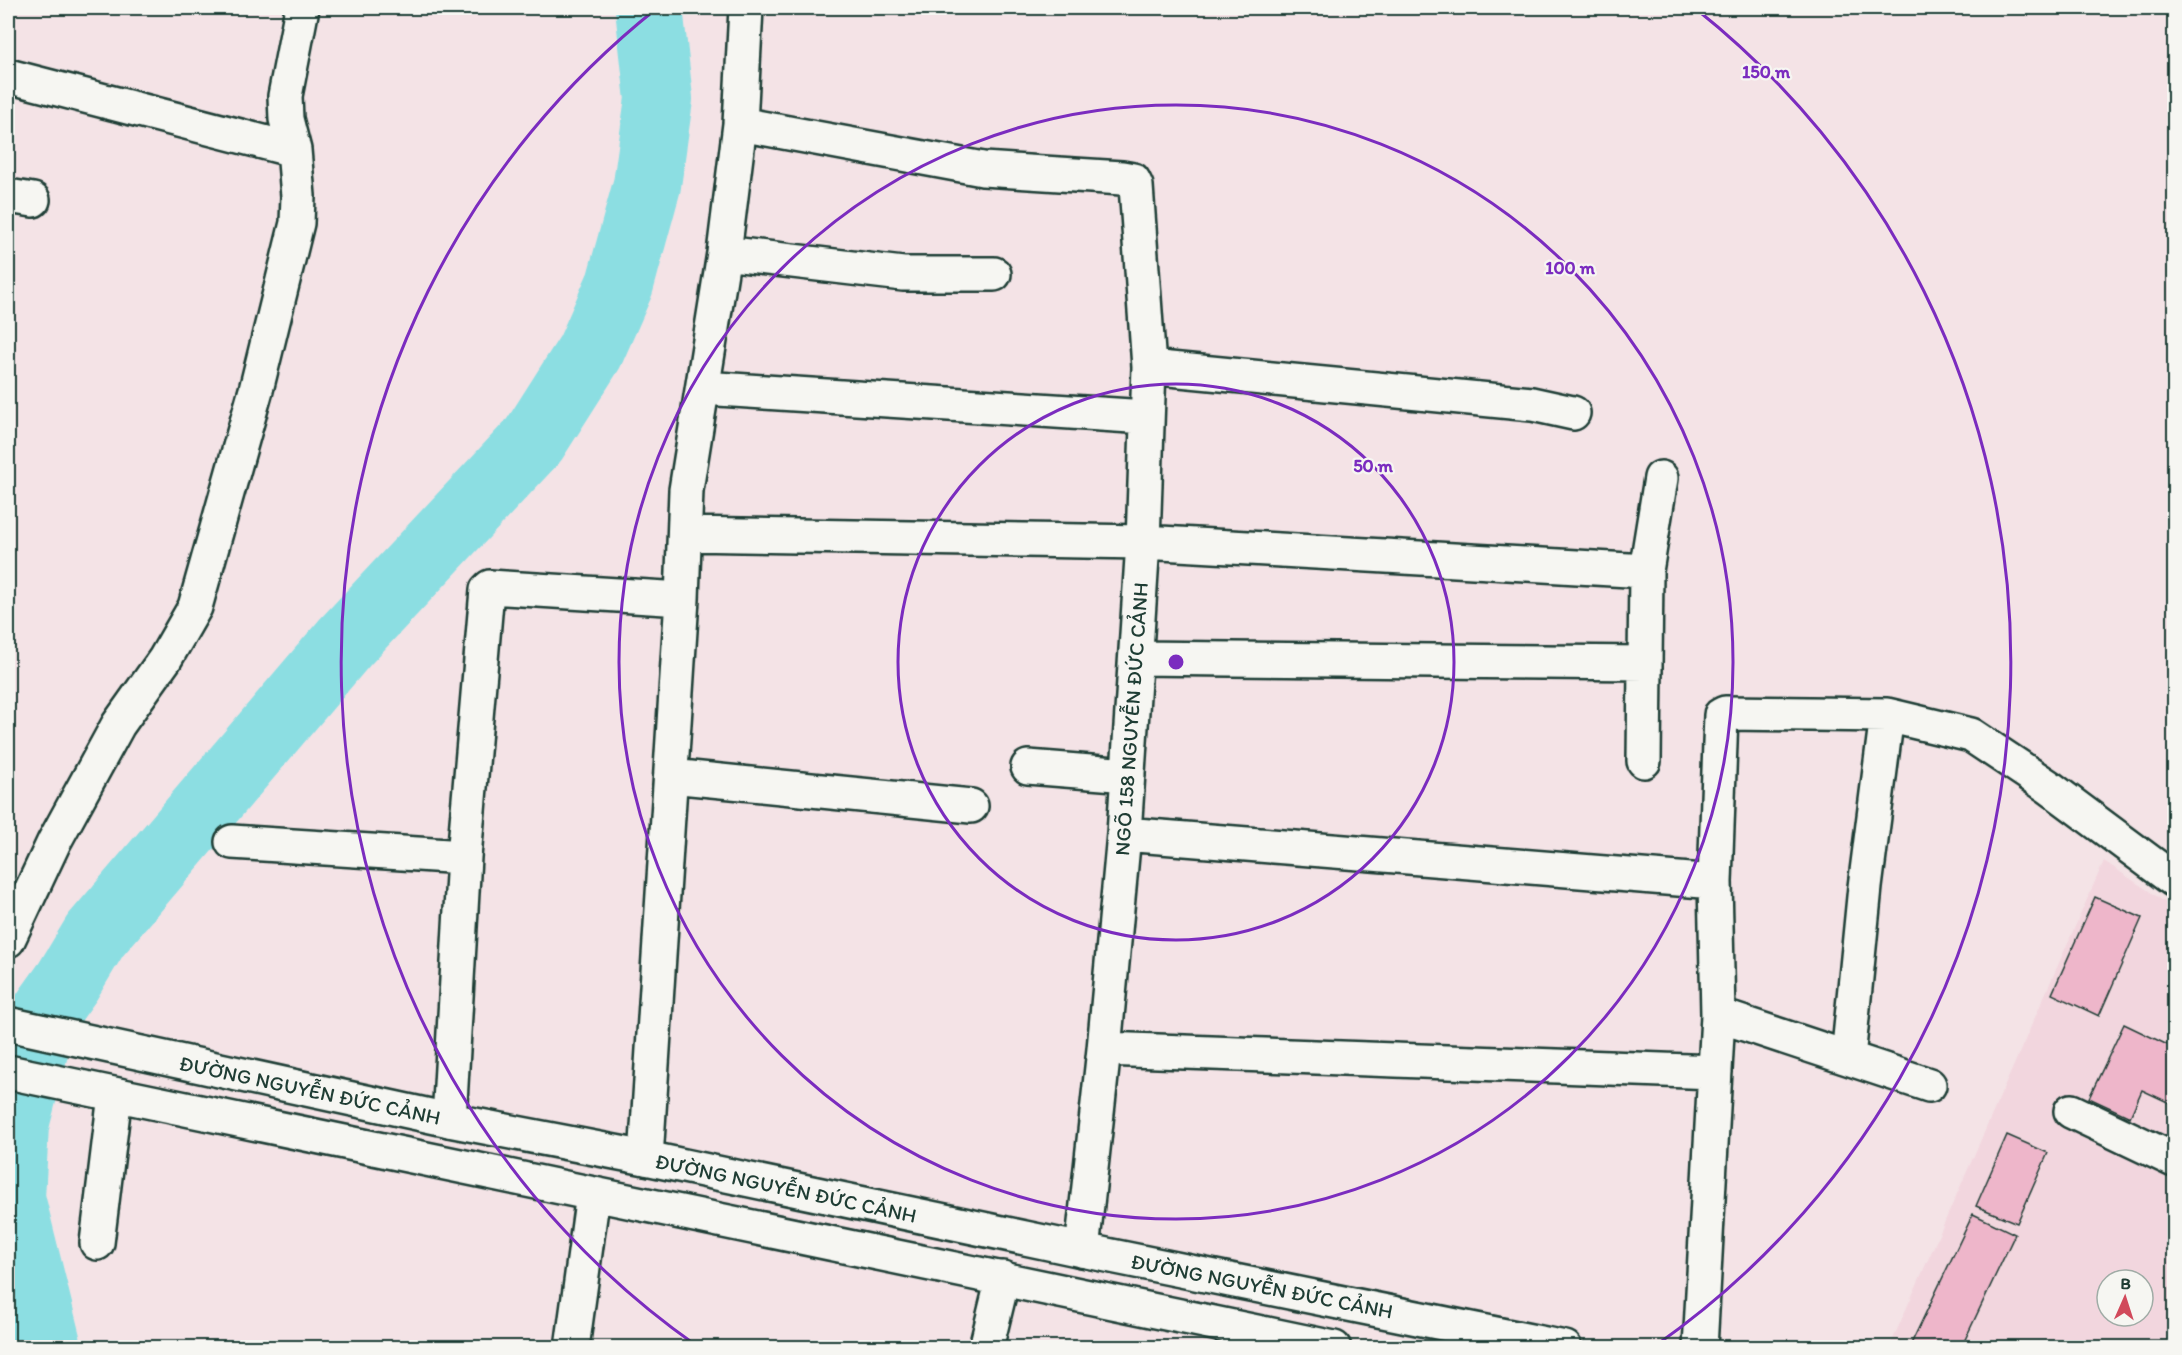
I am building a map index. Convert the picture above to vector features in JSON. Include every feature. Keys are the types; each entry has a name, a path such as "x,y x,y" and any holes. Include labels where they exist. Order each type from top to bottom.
{"main road":[{"path":"8,940 54,842 118,725 165,659 195,607 256,390 297,224 298,196 294,150 286,118 285,96 302,8"},
{"path":"646,1158 682,599 686,490 724,253 740,124 746,8"},
{"path":"8,76 294,150"},
{"name":"NGÕ 158 NGUYỄN ĐỨC CẢNH","path":"740,124 982,169 1122,178 1133,180 1136,186 1149,368 1143,542 1124,834 1082,1250"},
{"path":"724,253 903,274 994,274"},
{"path":"1149,368 1532,404 1573,412"},
{"path":"703,388 1146,417"},
{"path":"1644,761 1646,571 1661,478"},
{"path":"685,534 1143,542 1646,571"},
{"path":"449,1120 464,857 487,590 490,587 682,599"},
{"path":"1136,658 1645,663"},
{"path":"1700,1347 1718,1015 1715,882 1721,715 1725,713 1887,715 1971,735 2049,787 2175,880"},
{"path":"1848,1058 1865,887 1887,715"},
{"path":"1028,767 1128,775"},
{"path":"671,776 971,806"},
{"path":"1124,834 1715,882"},
{"path":"232,842 464,857"},
{"path":"1718,1015 1929,1085"},
{"name":"ĐƯỜNG NGUYỄN ĐỨC CẢNH","path":"8,1024 82,1042 449,1120 646,1158 1082,1250 1565,1347"},
{"path":"1104,1049 1715,1072"},
{"name":"ĐƯỜNG NGUYỄN ĐỨC CẢNH","path":"8,1072 1334,1347"},
{"path":"272,1128 278,1083"},
{"path":"97,1242 115,1095"},
{"path":"2071,1111 2175,1160"},
{"path":"572,1347 593,1194"},
{"path":"986,1347 1003,1278"}],"shaded area":[{"path":"2104,861 2174,908 2174,1347 1889,1348"}],"building":[{"path":"2095,897 2142,918 2099,1016 2052,994"},
{"path":"2124,1024 2174,1048 2174,1105 2142,1090 2130,1117 2089,1098"},
{"path":"2007,1135 2048,1153 2017,1223 1976,1206"},
{"path":"1973,1214 2015,1234 1961,1348 1919,1348 1911,1344"}],"waterway":[{"path":"48,1348 11,1198 15,1125 43,1016 68,981 95,936 345,642 534,440 590,352 620,284 647,185 659,99 649,8"}]}
